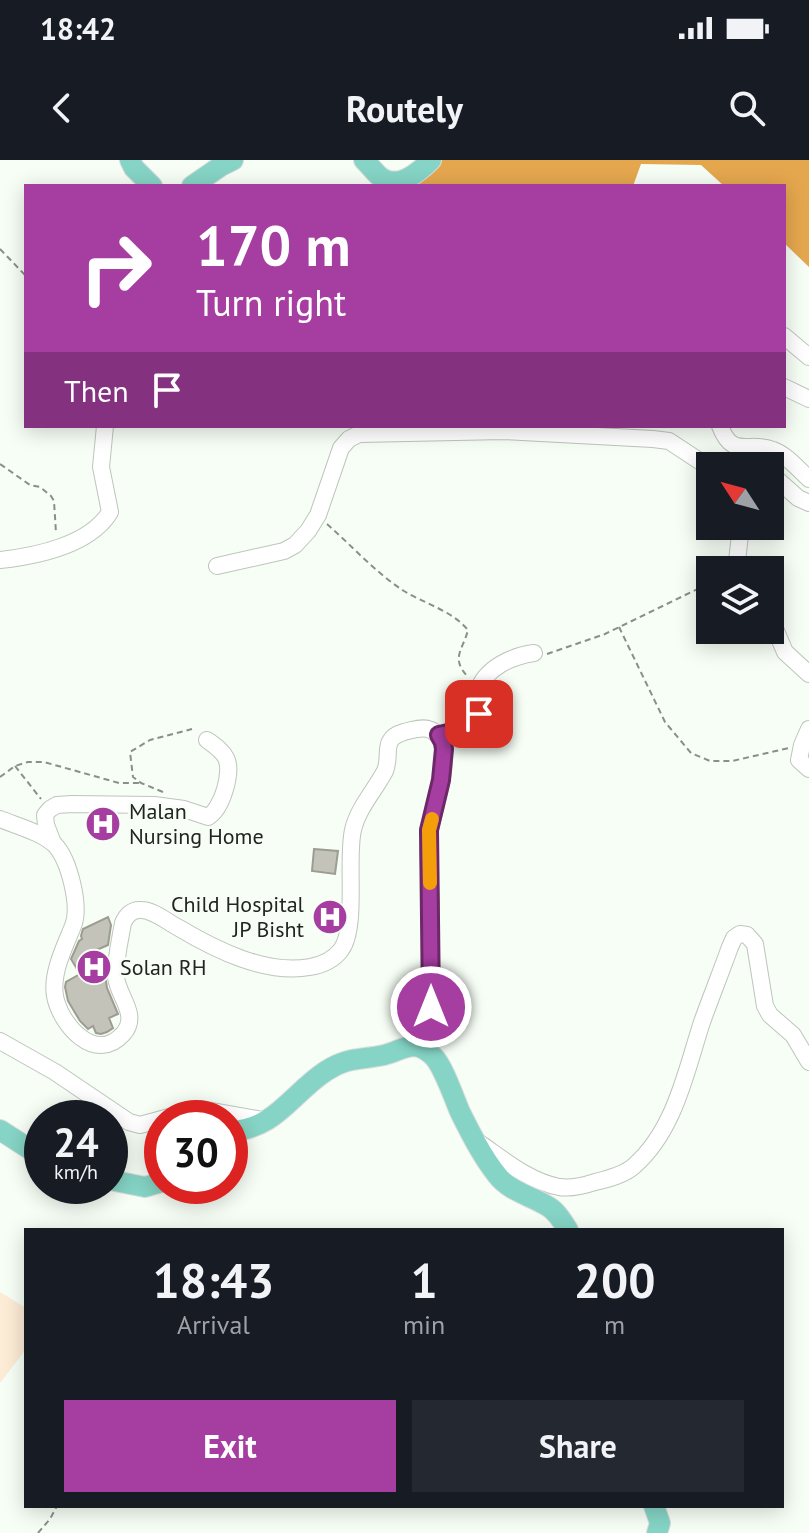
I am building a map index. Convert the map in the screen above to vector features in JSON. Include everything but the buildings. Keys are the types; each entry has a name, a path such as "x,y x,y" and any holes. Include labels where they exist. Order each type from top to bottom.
{"main road":[{"path":"130,160 150,184"},
{"path":"195,184 233,160"},
{"path":"364,160 385,180 394,181 416,175 431,160"},
{"path":"248,1129 268,1121 324,1072 351,1059 385,1055 407,1046 423,1049 435,1059 473,1139 499,1179 549,1207 567,1228"},
{"path":"0,1130 24,1145"},
{"path":"655,1508 660,1523 657,1533"}],"street":[{"path":"786,338 809,357"},
{"path":"786,388 809,399"},
{"path":"0,560 27,557 57,548 94,530 105,520 110,512 101,467 105,428"},
{"path":"721,428 730,444 738,448 757,446 779,452 809,479"},
{"path":"217,566 284,551 295,545 318,515 341,448 349,439 373,430 457,429 653,439 669,441 696,458"},
{"path":"784,486 809,503"},
{"path":"782,644 785,652 809,674"},
{"path":"439,735 463,729 475,722 479,714 477,692 493,669 534,653"},
{"path":"207,740 225,756 229,768 219,807 208,817 184,809 154,805 57,805 45,815 53,843 61,853 77,906 54,992 58,1008 69,1025 91,1044 105,1045 123,1034 129,1025 128,1008 116,974 123,923 133,911 142,909 221,949 268,966 296,970 320,965 342,949 348,934 354,826 387,767 391,739 414,729 428,729 439,735 444,749 441,780 429,830 430,1054"},
{"path":"809,729 799,760 809,769"},
{"path":"0,819 53,843"},
{"path":"473,1139 523,1173 561,1188 601,1181 633,1168 665,1126 678,1098 730,947 740,934 747,935 755,944 765,1006 770,1015 793,1035 809,1062"},
{"path":"0,1041 55,1072 129,1122 144,1124"},
{"path":"248,1117 268,1121"}],"path":[{"path":"0,249 24,274"},
{"path":"0,464 51,496 54,501 57,548"},
{"path":"318,515 390,581 463,624 468,630 458,661 461,670 479,688"},
{"path":"534,653 553,653 619,627 696,590"},
{"path":"619,627 665,722 691,753 710,761 732,761 802,745"},
{"path":"166,794 133,777 132,750 150,740 192,729"},
{"path":"0,777 15,766 44,762 119,783 141,783"},
{"path":"15,766 50,809"},
{"path":"38,1533 56,1508"}],"shaded area":[{"path":"421,160 809,160 809,267 786,245 786,184 722,184 701,165 641,164 634,184 409,184"},
{"path":"0,1292 24,1307 24,1352 0,1383"}],"slow traffic":[{"path":"430,883 429,830 432,819"}],"place":[{"name":"Malan Nursing Home","path":"103,824"},
{"name":"Child Hospital JP Bisht","path":"330,917"},
{"name":"Solan RH","path":"94,967"}],"route":[{"path":"431,1007 429,830 441,780 444,749 439,735 469,727 479,714"}]}
